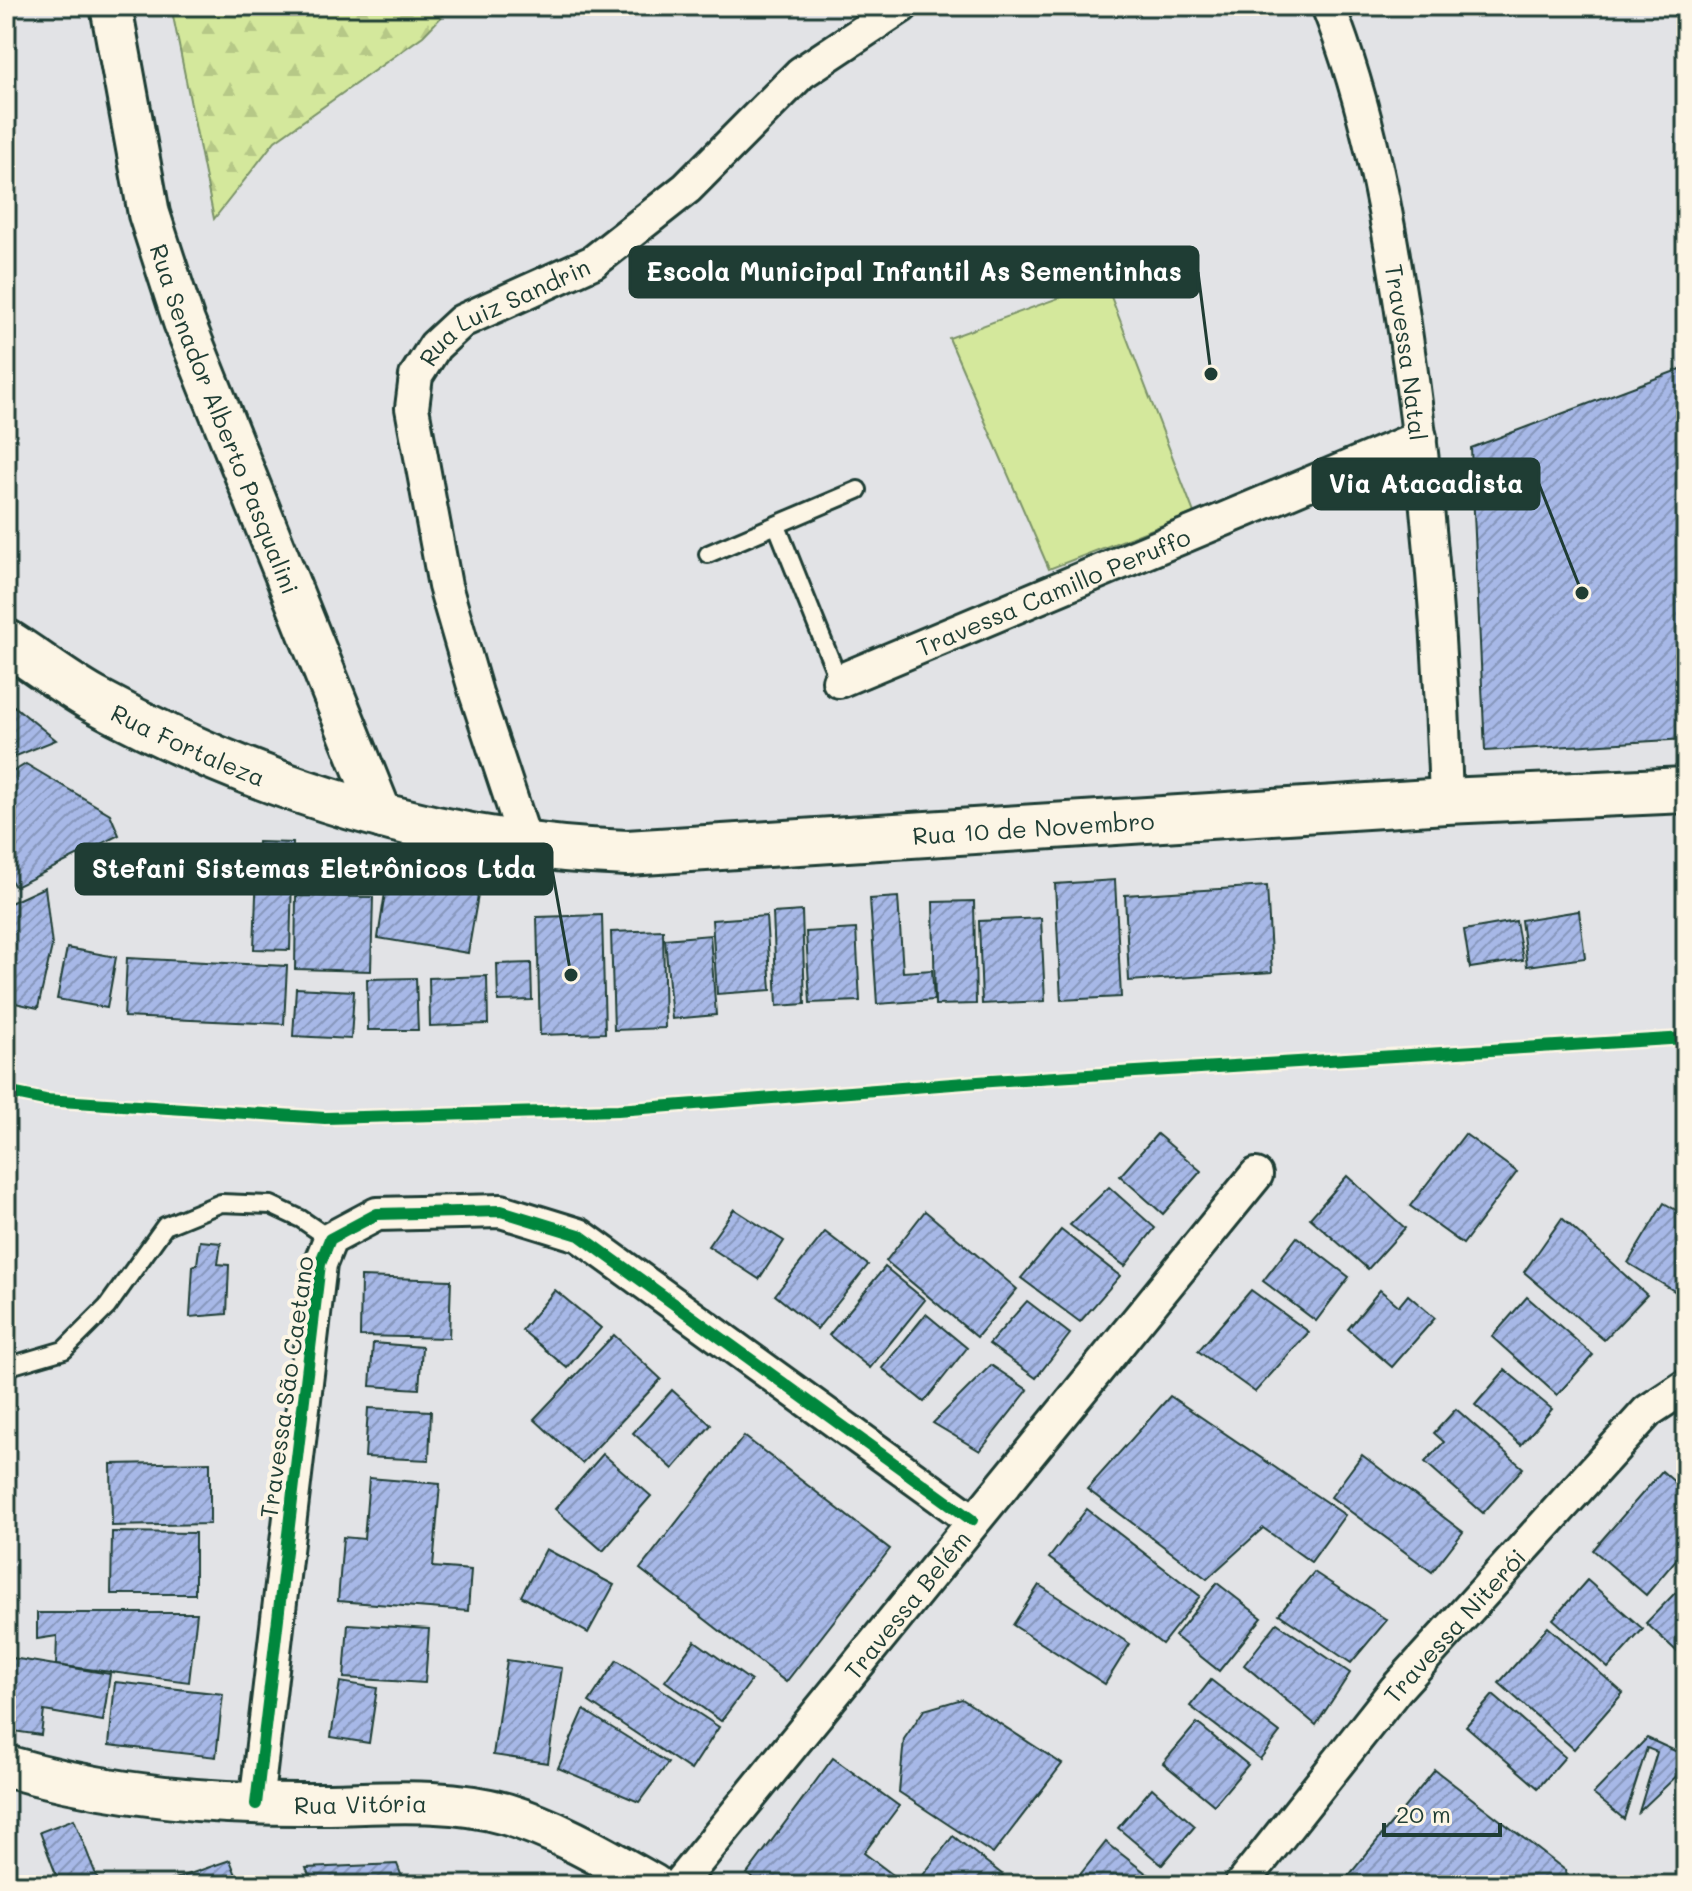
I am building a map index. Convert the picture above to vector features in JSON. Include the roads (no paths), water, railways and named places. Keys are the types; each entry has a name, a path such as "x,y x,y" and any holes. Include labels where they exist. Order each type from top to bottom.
{"main road":[{"name":"Rua Fortaleza","path":"6,642 91,698 220,762 383,818"},
{"name":"Rua 10 de Novembro","path":"383,818 527,847 627,853 1446,801 1686,790"}],"street":[{"name":"Rua Senador Alberto Pasqualini","path":"111,6 149,214 184,322 383,818"},
{"name":"Rua Luiz Sandrin","path":"527,847 476,693 445,586 412,408 416,376 423,361 462,321 593,262 687,188 801,73 902,6"},
{"name":"Travessa Natal","path":"1328,6 1381,195 1420,437 1439,624 1446,801"},
{"name":"Travessa Camillo Peruffo","path":"839,681 1420,437"},
{"name":"Travessa Belém","path":"678,1885 972,1520 1256,1175"},
{"name":"Travessa São Caetano","path":"256,1804 320,1264 330,1239 377,1214 501,1211 579,1235 972,1520"},
{"name":"Travessa Niterói","path":"1241,1885 1396,1689 1648,1411 1686,1386"},
{"name":"Rua Vitória","path":"6,1766 167,1798 256,1804 451,1804 504,1813 562,1834 653,1885"}],"lane":[{"path":"708,554 858,490"},
{"name":"Travessa Camillo Peruffo","path":"777,526 839,681"},
{"path":"6,1367 64,1350 107,1307 165,1226 221,1203 271,1205 301,1219 330,1239"}],"railway":[{"path":"6,1092 45,1100 325,1118 618,1110 991,1081 1686,1038"}],"place":[{"name":"Escola Municipal Infantil As Sementinhas","path":"1211,374"},
{"name":"Via Atacadista","path":"1582,593"},
{"name":"Stefani Sistemas Eletrônicos Ltda","path":"571,975"}]}
